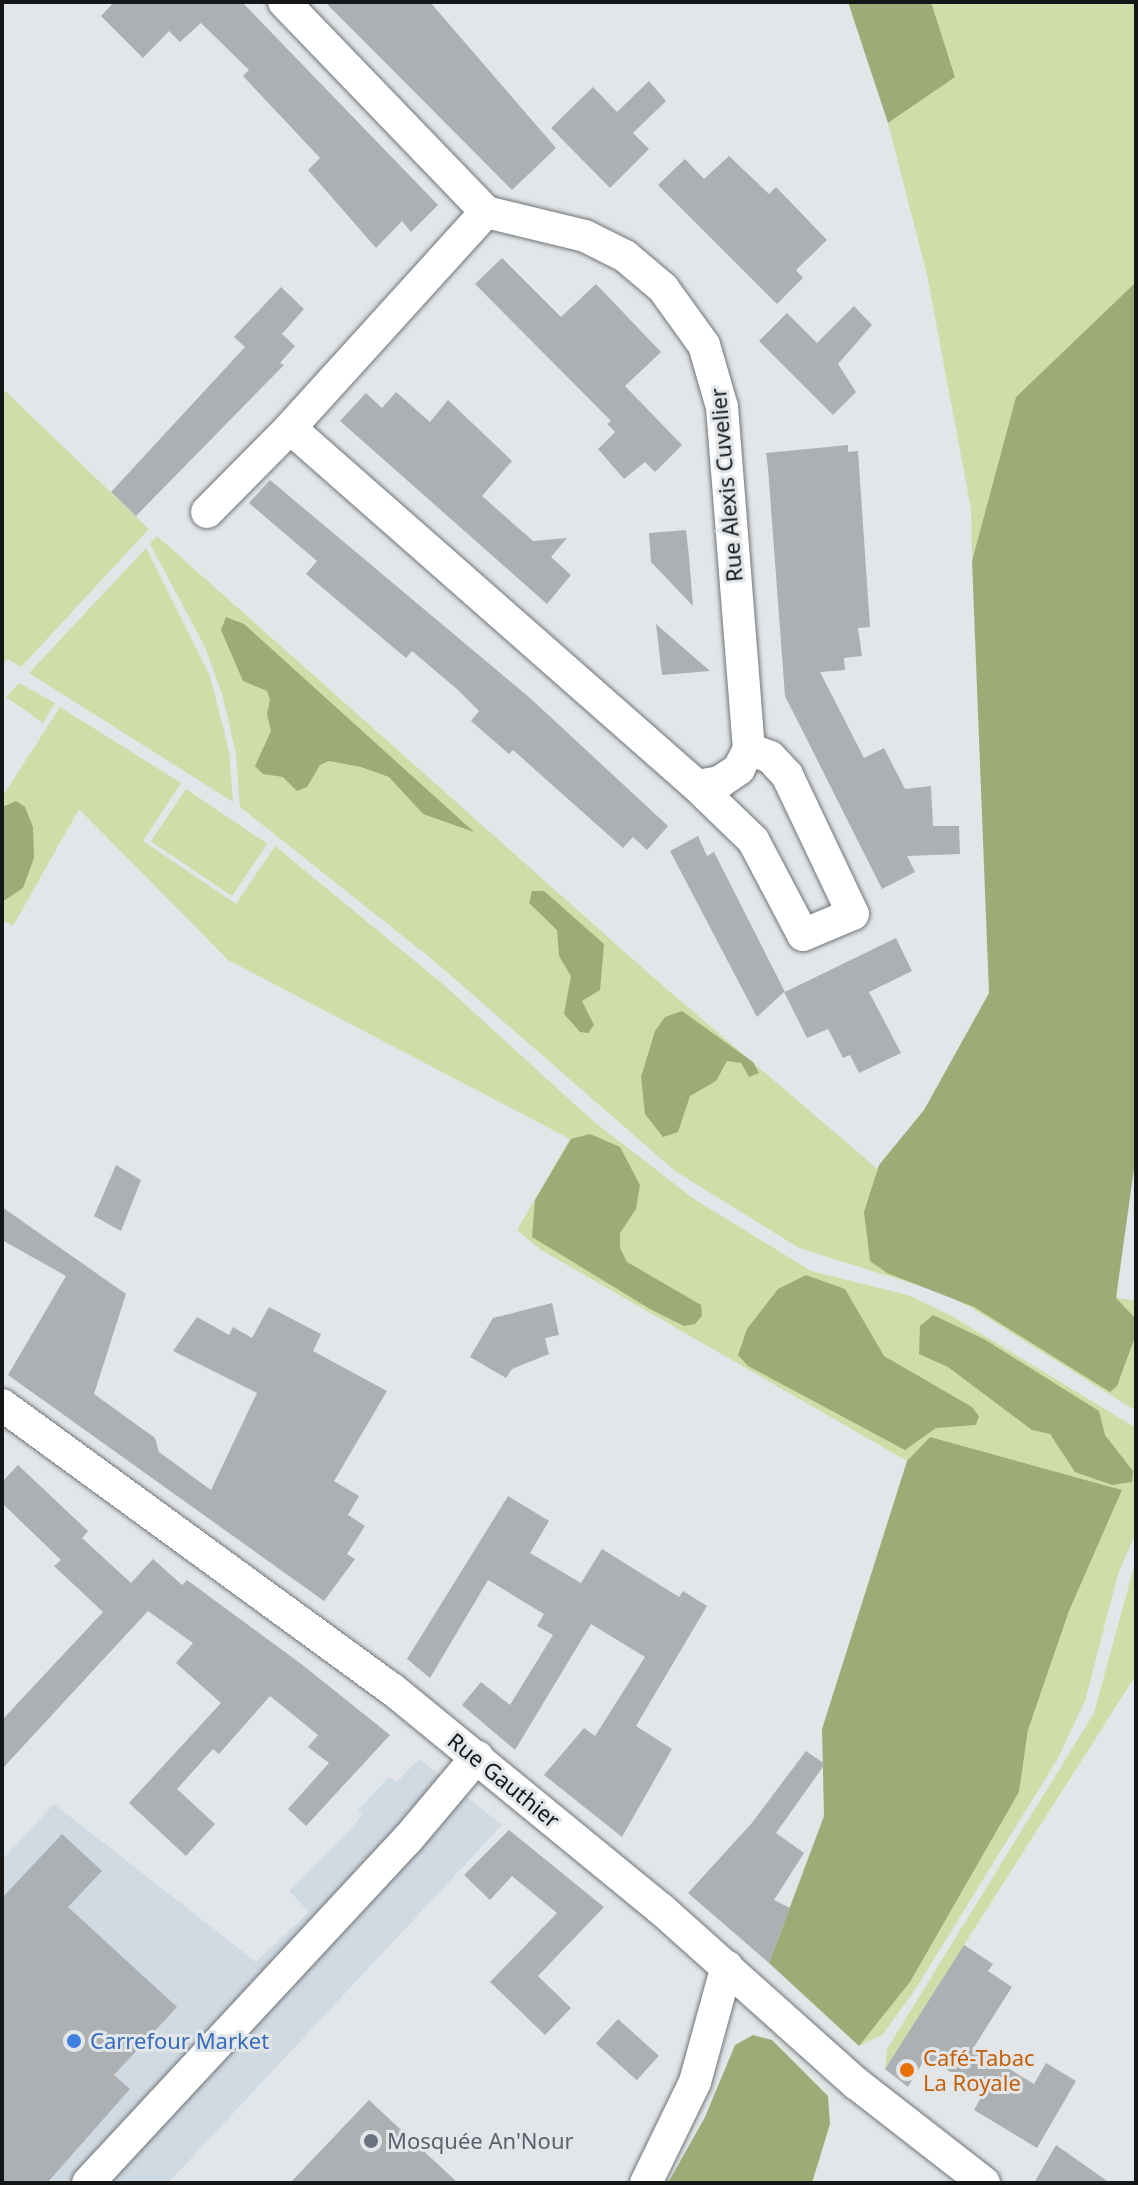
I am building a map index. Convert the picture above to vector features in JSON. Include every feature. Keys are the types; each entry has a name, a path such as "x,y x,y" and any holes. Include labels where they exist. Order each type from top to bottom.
{"street":[{"path":"207,512 290,428 486,212 284,2"},
{"name":"Rue Alexis Cuvelier","path":"486,212 559,228 625,256 663,288 704,345 722,407 749,749"},
{"path":"290,428 697,786 753,840 803,935 853,914 787,775 770,757 749,749 730,777 697,786"},
{"name":"Rue Gauthier","path":"2,1405 352,1659 477,1757 727,1966 857,2084 984,2183"},
{"path":"88,2183 407,1840 477,1757"},
{"path":"646,2183 695,2082 727,1966"}],"shaded area":[{"path":"419,1759 502,1825 168,2183 2,2183 2,1860 54,1804 256,1962 309,1912 289,1891 351,1829 362,1814 358,1810 389,1777 397,1782"}],"green space":[{"path":"848,2 931,2 955,77 888,123"},
{"path":"931,2 1136,2 1136,282 1016,397 972,561 971,509 927,275 888,123 955,77"},
{"path":"1136,282 1136,1154 1116,1298 1135,1318 1135,1337 1117,1386 1110,1392 974,1307 887,1273 870,1261 864,1212 879,1165 924,1110 989,993 972,561 1016,397"},
{"path":"2,388 149,529 21,667 8,659 2,666"},
{"path":"157,536 654,978 957,1237 1117,1282 1117,1298 1136,1301 1136,1411 972,1308 942,1293 799,1248 675,1171 433,960 240,807 236,754 222,694 205,647 150,544"},
{"path":"146,548 210,676 229,751 233,802 29,673"},
{"path":"226,617 244,624 474,832 423,814 389,777 361,767 329,761 320,765 307,787 297,791 283,777 263,774 255,766 271,731 267,714 270,700 267,691 243,681 221,630"},
{"path":"19,683 55,703 43,723 6,697"},
{"path":"60,707 181,783 143,841 236,904 275,846 444,985 593,1121 694,1199 811,1271 908,1295 950,1315 1136,1428 1136,1533 1118,1574 1085,1701 1057,1760 913,1993 882,2035 859,2046 910,1982 1019,1792 1028,1730 1069,1611 1122,1490 930,1437 907,1461 541,1250 517,1230 570,1139 228,960 79,809 13,926 2,920 2,797"},
{"path":"186,789 267,844 232,896 151,841"},
{"path":"16,801 25,807 33,827 34,858 23,888 2,902 2,807"},
{"path":"532,891 544,891 604,944 600,990 582,1001 594,1025 588,1033 580,1032 564,1014 571,976 559,956 557,930 529,903"},
{"path":"682,1011 753,1062 759,1073 749,1077 741,1063 727,1061 716,1081 690,1096 678,1132 663,1137 645,1114 641,1077 655,1031 665,1017"},
{"path":"590,1134 620,1147 640,1185 636,1209 620,1233 620,1248 627,1262 701,1305 702,1316 695,1324 684,1326 650,1309 532,1237 535,1200 571,1139"},
{"path":"806,1275 845,1289 884,1356 972,1407 979,1416 976,1425 936,1428 905,1450 748,1366 738,1355 747,1329 778,1289"},
{"path":"933,1315 984,1339 1099,1411 1105,1435 1133,1471 1132,1482 1112,1485 1075,1472 1050,1434 1032,1430 948,1367 919,1354 920,1326"},
{"path":"930,1437 1122,1490 1069,1611 1028,1730 1019,1792 910,1982 859,2046 769,1963 824,1816 822,1729 907,1461"},
{"path":"1136,1559 1136,1675 885,2069 887,2049 1094,1713"},
{"path":"753,2035 772,2040 828,2096 830,2124 812,2183 668,2183 705,2117 735,2045"}],"building":[{"path":"114,2 242,2 438,205 411,232 402,221 376,248 308,170 320,158 243,76 249,70 201,23 180,42 169,31 143,58 101,16"},
{"path":"325,2 430,2 556,148 512,190"},
{"path":"649,81 666,101 633,133 649,149 610,188 551,128 593,87 617,112"},
{"path":"729,156 769,194 776,187 827,240 796,270 803,278 777,304 658,185 685,159 704,179"},
{"path":"502,258 561,317 596,284 661,352 625,386 682,445 655,472 645,462 624,479 598,449 615,432 607,424 611,421 475,284"},
{"path":"281,287 304,309 282,334 295,346 280,363 284,365 136,516 111,492 245,347 234,337"},
{"path":"854,306 872,325 838,364 856,392 833,415 759,341 787,313 817,343"},
{"path":"396,392 430,422 448,400 512,461 482,496 533,541 567,538 551,557 571,575 547,604 340,421 366,393 382,408"},
{"path":"848,445 848,452 858,451 870,627 858,628 862,656 844,658 845,670 820,672 864,758 884,748 905,789 931,786 933,826 959,826 960,854 907,856 915,872 882,889 785,696 766,453"},
{"path":"270,480 530,698 668,826 647,850 633,837 623,848 513,750 509,754 471,721 479,711 458,690 412,651 406,658 306,574 317,561 249,503"},
{"path":"686,530 693,606 651,562 649,533"},
{"path":"656,624 710,671 662,675"},
{"path":"698,836 707,856 714,852 785,992 896,938 912,971 869,992 901,1053 859,1073 850,1055 843,1058 828,1029 807,1038 784,992 757,1017 670,851"},
{"path":"116,1165 141,1180 121,1231 94,1216"},
{"path":"2,1207 126,1294 94,1394 155,1438 159,1452 211,1490 257,1393 173,1351 197,1317 229,1335 233,1327 252,1338 269,1307 321,1334 313,1351 387,1391 334,1481 359,1496 348,1515 365,1526 347,1554 355,1559 324,1601 8,1375 66,1276 2,1240"},
{"path":"552,1303 559,1335 545,1338 549,1354 512,1369 506,1378 470,1357 493,1318"},
{"path":"18,1465 88,1531 82,1538 131,1583 153,1559 182,1585 187,1580 300,1663 390,1735 306,1826 288,1809 329,1763 308,1747 318,1735 270,1696 219,1754 213,1749 177,1789 215,1824 186,1856 129,1803 221,1703 176,1663 193,1643 148,1611 2,1769 2,1720 103,1612 54,1566 61,1560 2,1503 2,1482"},
{"path":"508,1496 549,1521 530,1553 581,1583 602,1549 679,1597 683,1591 707,1606 636,1726 672,1749 622,1837 544,1775 584,1728 595,1736 645,1657 591,1624 515,1750 462,1705 481,1682 510,1705 553,1635 537,1626 544,1614 488,1580 430,1678 407,1659"},
{"path":"806,1751 825,1764 776,1833 804,1853 774,1900 790,1908 769,1963 688,1893 751,1824"},
{"path":"509,1830 604,1907 538,1976 571,2008 545,2035 490,1982 557,1913 512,1876 490,1900 464,1875"},
{"name":"Carrefour Market","path":"62,1834 102,1871 68,1907 177,2007 114,2075 130,2089 47,2183 2,2183 2,1898"},
{"path":"964,1945 993,1964 988,1971 1012,1987 974,2047 1034,2084 1046,2063 1076,2081 1037,2148 974,2110 984,2092 939,2065 924,2060 908,2087 885,2069"},
{"path":"618,2019 659,2056 637,2080 596,2044"},
{"name":"Mosquée An'Nour","path":"369,2100 458,2183 290,2183"},
{"path":"1056,2145 1110,2183 1034,2183"}],"place":[{"name":"Carrefour Market","path":"74,2041"},
{"name":"Café-Tabac La Royale","path":"907,2070"},
{"name":"Mosquée An'Nour","path":"371,2141"}]}
